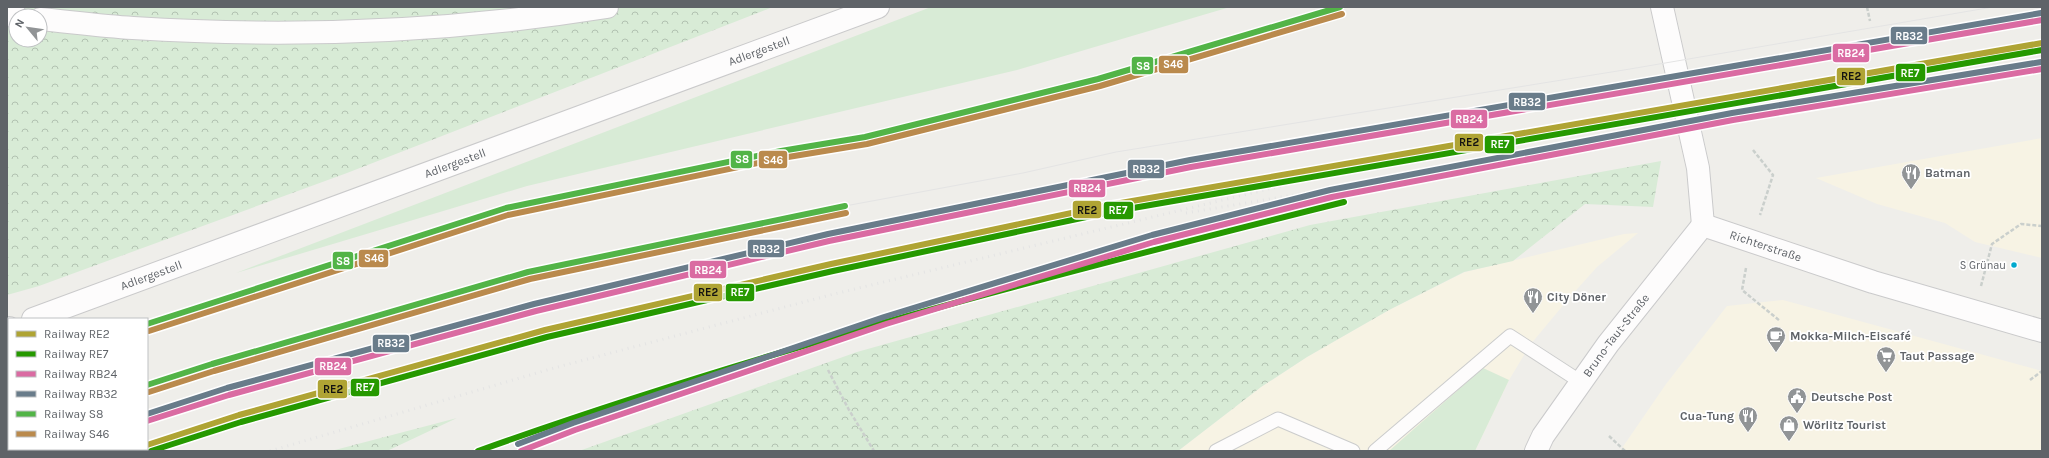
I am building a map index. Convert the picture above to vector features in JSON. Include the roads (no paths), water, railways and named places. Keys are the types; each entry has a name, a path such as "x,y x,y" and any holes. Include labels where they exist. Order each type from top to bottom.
{"main road":[{"path":"48,20 132,28 257,33 355,31 545,17 606,7"},
{"name":"Adlergestell","path":"36,318 878,7"},
{"path":"1662,7 1698,168 1703,225"},
{"name":"Richterstraße","path":"1703,225 1873,282 2042,332"},
{"name":"Bruno-Taut-Straße","path":"1536,451 1543,436 1608,344 1703,225"}],"lane":[{"path":"1375,451 1510,336 1581,382"},
{"path":"1216,451 1278,419 1353,451"}],"tram line":[{"path":"845,206 1023,173 1116,152 1630,69 1993,7"}],"railway":[{"path":"270,451 554,368 834,294 1376,163 1619,115"},
{"path":"1186,213 1625,140"}],"rail line":[{"name":"S8","path":"148,324 506,208 781,151 865,137 1098,79 1340,7"},
{"name":"RB32","path":"148,414 227,388 534,304 828,234 1190,160 2041,13"},
{"name":"S46","path":"149,331 508,215 782,158 867,144 1100,86 1342,14"},
{"name":"RB24","path":"148,421 229,395 536,311 829,241 1191,167 2042,20"},
{"name":"RE2","path":"148,445 239,415 545,330 831,264 1109,205 2042,43"},
{"name":"RE7","path":"151,451 241,422 547,337 833,271 1110,212 2042,50"},
{"name":"RB32","path":"518,444 573,423 884,317 1152,235 1330,190 1732,113 2041,62"},
{"name":"RB24","path":"521,451 575,430 886,324 1154,242 1332,197 1733,120 2042,69"},
{"name":"RE7","path":"478,451 584,414 799,347 1016,286 1344,202"},
{"name":"S8","path":"148,385 212,364 528,272 845,206"},
{"name":"S46","path":"149,392 214,371 530,279 846,213"}],"place":[{"name":"Batman","path":"1911,190"},
{"name":"S Grünau","path":"2014,265"},
{"name":"City Döner","path":"1533,314"},
{"name":"Mokka-Milch-Eiscafé","path":"1776,353"},
{"name":"Taut Passage","path":"1886,373"},
{"name":"Deutsche Post","path":"1797,414"},
{"name":"Cua-Tung","path":"1748,433"},
{"name":"Wörlitz Tourist","path":"1789,442"}]}
